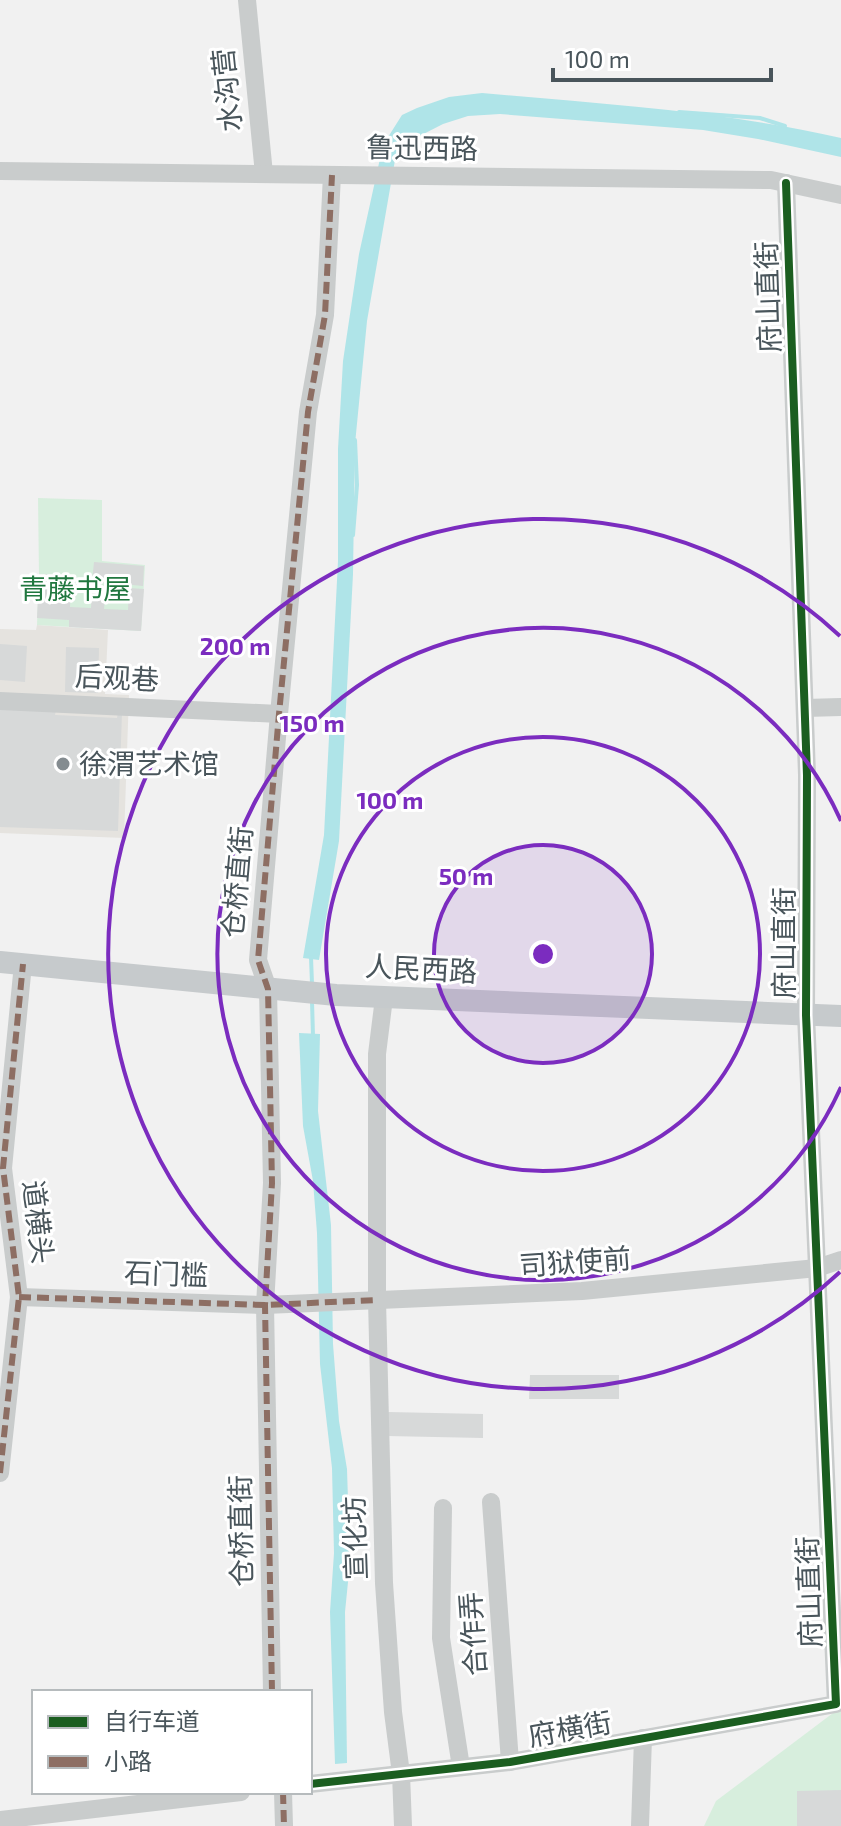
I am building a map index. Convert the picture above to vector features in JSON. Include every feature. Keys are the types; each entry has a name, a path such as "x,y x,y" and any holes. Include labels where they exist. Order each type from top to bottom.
{"main road":[{"name":"人民西路","path":"11,963 299,993 841,1016"}],"street":[{"name":"水沟营","path":"247,0 264,174"},
{"name":"鲁迅西路","path":"0,171 771,180 841,195"},
{"name":"仓桥直街","path":"272,1690 265,1305 272,1183 268,989 258,960 308,412 325,315 332,175"},
{"name":"府山直街","path":"786,183 807,775 806,1015 836,1704"},
{"name":"后观巷","path":"0,701 279,714"},
{"path":"805,708 841,707"},
{"name":"道横头","path":"0,1473 19,1297 3,1168 11,963"},
{"name":"宣化坊","path":"384,998 377,1054 377,1300 384,1583 403,1826"},
{"name":"司狱使前","path":"312,1303 582,1291 817,1268 841,1260"},
{"name":"石门槛","path":"19,1297 265,1305 312,1303"},
{"name":"合作弄","path":"491,1502 510,1762"},
{"path":"443,1508 441,1638 461,1767"},
{"name":"府横街","path":"312,1784 510,1762 836,1704"},
{"path":"640,1826 643,1738"},
{"path":"0,1820 224,1794"},
{"path":"283,1794 284,1826"}],"shaded area":[{"name":"徐渭艺术馆","path":"37,625 108,630 105,694 129,695 124,838 0,833 0,629 36,630"}],"green space":[{"name":"青藤书屋","path":"38,498 102,500 102,561 145,565 141,631 37,625"},
{"path":"841,1707 841,1826 704,1826 716,1801"}],"water":[{"path":"482,93 662,110 797,129 841,138 841,157 703,130 500,114 468,116 443,124 404,144 395,160 367,321 355,444 353,574 339,841 319,960 303,958 324,835 338,561 338,449 343,361 359,254 383,145 402,115 449,97"},
{"path":"299,1033 320,1034 318,1111 331,1225 333,1344 339,1421 347,1469 350,1562 345,1612 347,1763 335,1764 330,1612 334,1553 332,1468 320,1364 317,1233 313,1181 303,1126"}],"building":[{"path":"94,562 144,566 143,586 92,581"},
{"path":"39,574 71,576 70,607 91,608 92,585 106,587 104,609 128,610 129,588 144,589 141,631 69,627 69,620 37,618"},
{"path":"0,644 27,646 25,682 0,680"},
{"path":"66,647 99,648 98,693 65,692"},
{"path":"0,708 56,710 55,715 117,718 118,712 122,712 118,831 0,827"},
{"path":"530,1375 619,1375 619,1399 529,1399"},
{"path":"388,1412 483,1414 483,1438 387,1436"},
{"path":"841,1790 841,1826 797,1826 797,1791"}],"waterway":[{"path":"679,112 760,118 785,126"},
{"path":"353,535 357,485 355,440"},
{"path":"311,957 312,984"},
{"path":"312,1001 313,1036"}],"marked path":[{"path":"272,1690 265,1305 272,1183 268,989 258,960 308,412 325,315 332,175"},
{"path":"0,1473 19,1297 3,1168 23,964"},
{"path":"19,1297 265,1305 377,1300"},
{"path":"283,1794 284,1826"}],"cycle path":[{"path":"312,1784 510,1762 836,1704 806,1015 807,775 786,183"}],"place":[{"name":"徐渭艺术馆","path":"63,764"}]}
